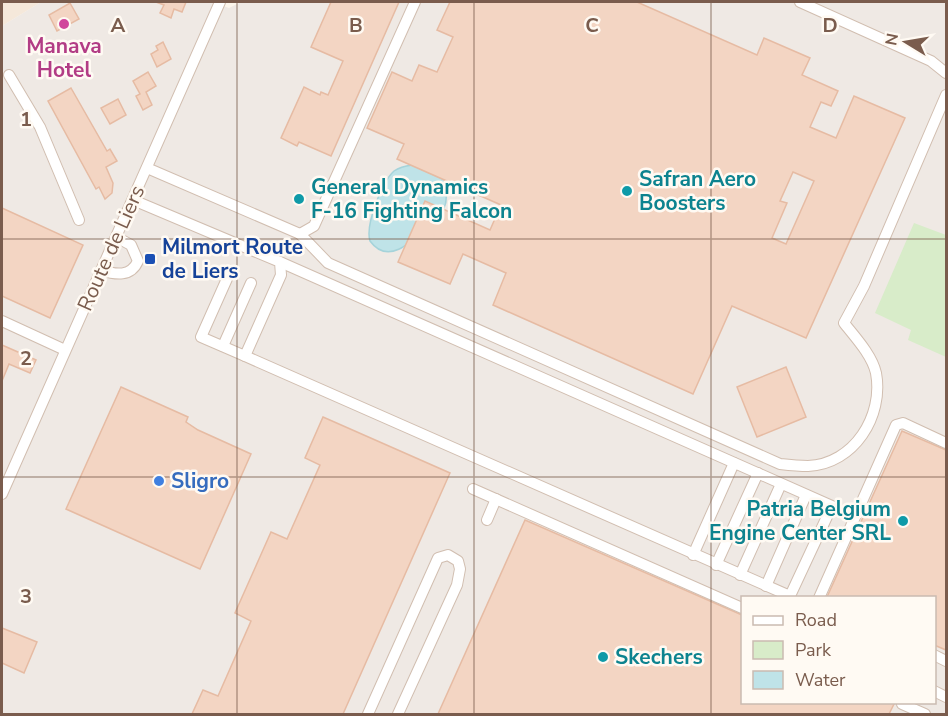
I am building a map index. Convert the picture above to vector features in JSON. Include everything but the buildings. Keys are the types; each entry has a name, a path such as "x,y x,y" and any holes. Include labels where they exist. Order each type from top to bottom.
{"street":[{"name":"Route de Liers","path":"2,494 220,2"},
{"path":"300,234 314,226 415,2"},
{"path":"800,2 931,61 946,73"},
{"path":"9,75 39,127 80,220"},
{"path":"147,168 300,234 328,263 780,464 810,466 835,459 856,444 871,421 878,393 875,371 864,348 844,322 864,286 946,95"},
{"path":"133,200 280,262 832,506 790,596 201,337 230,272"},
{"path":"101,270 127,273 135,268 138,261 131,245 116,237"},
{"path":"245,356 281,275 280,262"},
{"path":"223,346 251,283"},
{"path":"2,321 65,350"},
{"path":"819,596 896,424 903,423 946,443"},
{"path":"693,555 734,462"},
{"path":"716,565 758,473"},
{"path":"740,575 781,484"},
{"path":"473,489 741,608"},
{"path":"766,586 806,495"},
{"path":"487,520 496,499"},
{"path":"368,714 438,558 448,555 458,561 460,569 457,585 398,714"},
{"path":"902,704 925,714"}],"shaded area":[{"path":"2,2 41,2 2,26"},
{"path":"41,2 212,2 229,8 241,2 946,2 946,714 2,714 2,26"}],"green space":[{"path":"914,223 946,235 946,357 908,340 911,330 875,313"}],"water":[{"path":"412,165 445,180 445,205 439,215 408,244 385,252 370,241 372,215 389,177 394,171"}],"place":[{"name":"Manava Hotel","path":"64,24"},
{"name":"Safran Aero Boosters","path":"627,191"},
{"name":"General Dynamics F-16 Fighting Falcon","path":"299,199"},
{"name":"Milmort Route de Liers","path":"150,259"},
{"name":"Sligro","path":"159,481"},
{"name":"Patria Belgium Engine Center SRL","path":"903,521"},
{"name":"Skechers","path":"603,657"}]}
